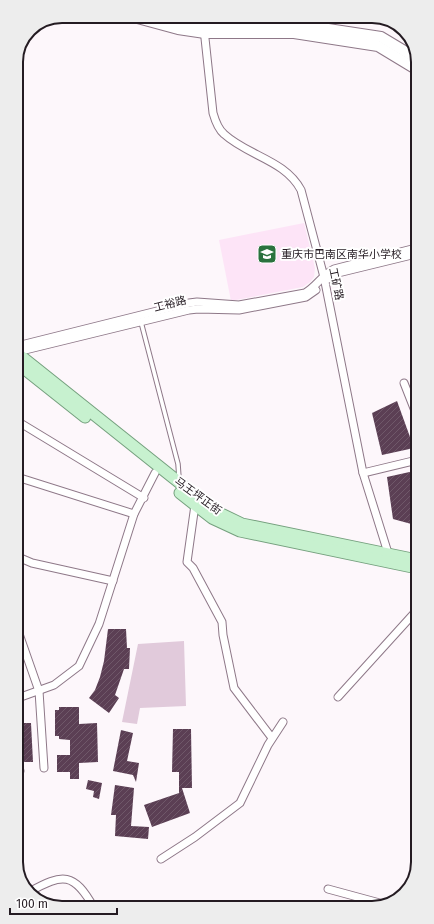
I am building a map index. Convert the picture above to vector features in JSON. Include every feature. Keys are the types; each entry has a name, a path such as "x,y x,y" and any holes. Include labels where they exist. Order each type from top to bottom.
{"main road":[{"path":"154,23 172,28 294,33 378,46 411,66"},
{"path":"182,23 204,29 294,24 302,25 381,38 410,55"},
{"name":"马王坪正街","path":"23,357 215,511 242,524 390,558 411,566"},
{"name":"马王坪正街","path":"23,368 212,518 240,531 390,558 411,560"}],"street":[{"name":"工矿路","path":"204,29 213,112 216,122 223,134 288,173 296,181 301,190 324,279 363,473 390,558"},
{"path":"324,279 334,269 411,249"},
{"path":"324,279 334,274 411,255"},
{"name":"工裕路","path":"23,351 198,309 239,310 306,297 313,293 324,279"},
{"name":"工裕路","path":"23,344 189,303 197,302 239,305 305,293 324,279"},
{"path":"404,383 411,401"},
{"path":"23,425 144,498"},
{"path":"363,473 411,461"},
{"path":"23,696 54,685 79,666 99,624 134,514 144,498 155,473"},
{"path":"23,479 134,514"},
{"path":"195,505 187,562 193,568 222,622 222,635 234,688 272,738"},
{"path":"23,559 32,563 113,581"},
{"path":"338,697 411,617"},
{"path":"23,645 39,690 44,768"},
{"path":"161,860 195,837 240,803 272,738 283,722"},
{"path":"34,889 48,881 66,879 80,886 90,901"},
{"path":"328,889 370,901"}],"lane":[{"path":"141,322 178,464 178,482"}],"shaded area":[{"name":"重庆市巴南区南华小学校","path":"304,223 315,268 314,277 310,282 303,287 231,301 219,240"},
{"path":"184,641 186,706 140,708 137,724 122,722 138,644"}],"building":[{"path":"397,401 411,440 411,449 382,455 372,413"},
{"path":"411,472 411,524 393,519 387,477"},
{"path":"108,629 126,629 127,648 130,648 129,669 124,669 115,695 119,698 109,713 89,698 95,690 100,677 104,661"},
{"path":"59,707 79,707 79,724 97,723 98,762 79,763 79,779 70,779 70,772 57,772 57,755 70,755 70,740 59,739 59,736 55,736 55,710 59,710"},
{"path":"23,723 31,723 33,762 23,762"},
{"path":"173,729 191,729 192,788 182,788 190,813 152,827 144,805 179,793 179,772 172,772"},
{"path":"121,730 133,733 127,761 139,763 136,782 133,775 113,771"},
{"path":"88,780 102,783 99,799 93,797 94,791 86,789"},
{"path":"115,785 134,788 131,826 149,827 148,839 115,836 116,815 111,815"}],"place":[{"name":"重庆市巴南区南华小学校","path":"267,254"}]}
